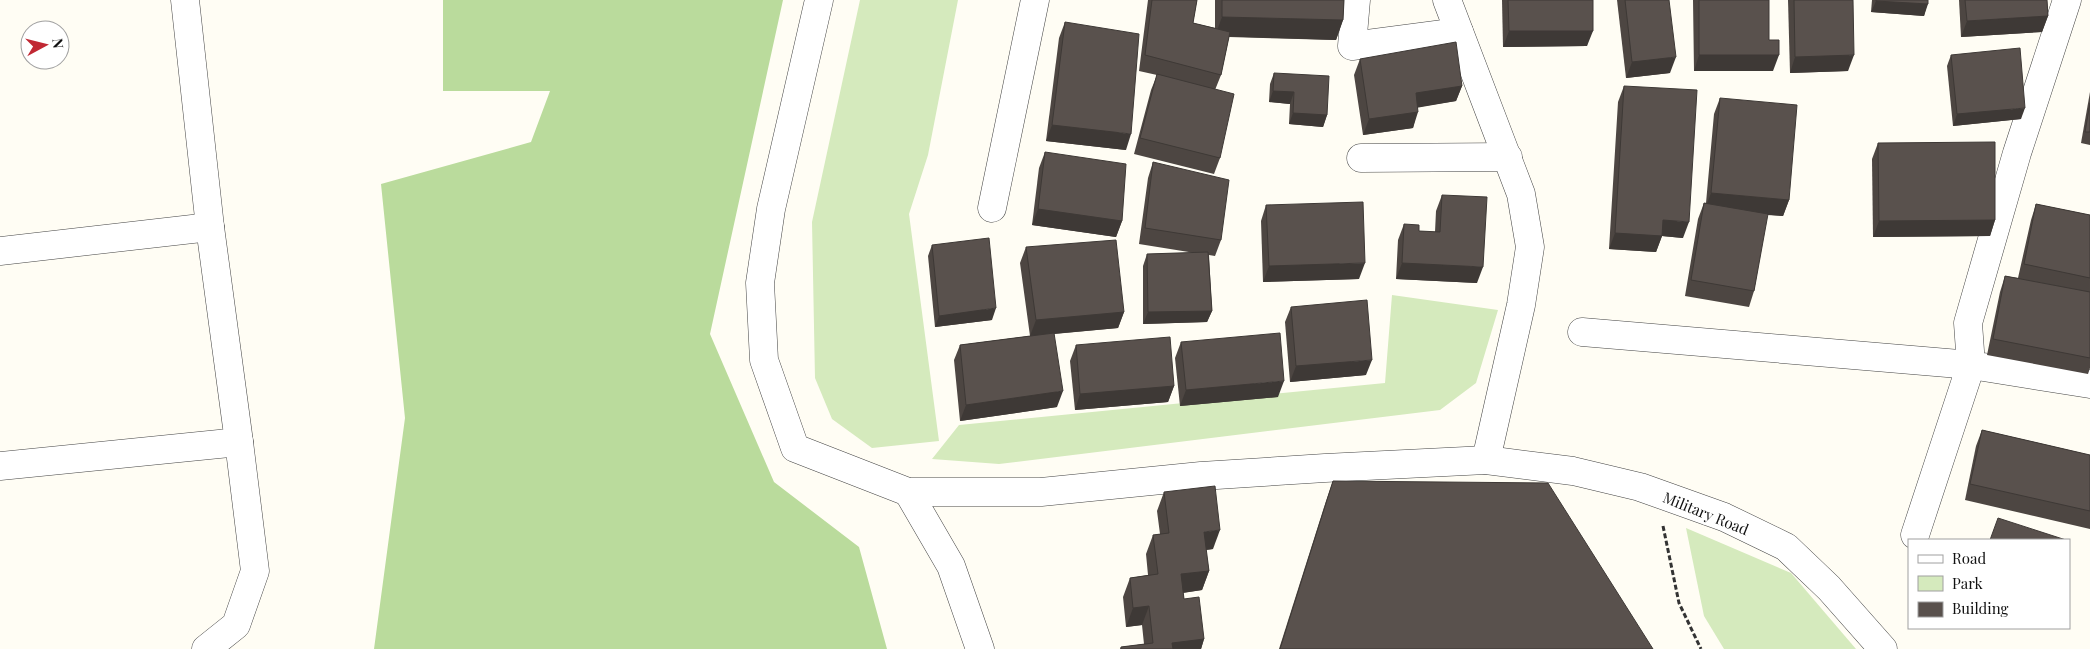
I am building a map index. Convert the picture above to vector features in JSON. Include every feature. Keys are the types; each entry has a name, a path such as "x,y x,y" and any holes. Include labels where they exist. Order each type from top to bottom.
{"street":[{"path":"185,0 210,227 256,571 236,625 206,649"},
{"path":"819,0 771,209 760,283 764,360 795,448 908,492 951,566 980,649"},
{"path":"992,208 1035,0"},
{"path":"1356,0 1352,46 1459,32"},
{"path":"1447,0 1521,194 1530,247 1521,305 1486,460"},
{"path":"1915,535 1971,365 1968,323 2017,153 2067,0"},
{"path":"1362,158 1508,157"},
{"path":"0,251 210,227"},
{"path":"1582,332 1971,365 2090,384"},
{"path":"0,466 238,442"},
{"name":"Military Road","path":"908,492 1041,492 1201,476 1486,460 1573,471 1656,493 1724,517 1786,548 1829,588 1883,649"}],"path":[{"path":"1656,493 1679,603 1701,649"}],"green space":[{"path":"443,0 783,0 710,334 774,482 859,547 887,649 374,649 405,418 381,184 531,142 550,91 443,91"},
{"path":"860,0 958,0 928,155 909,214 939,441 872,448 832,419 815,378 812,222"},
{"path":"1392,295 1498,310 1476,383 1440,410 999,464 932,459 959,425 1385,383"},
{"path":"1686,528 1791,573 1856,649 1724,649 1704,616"}],"building":[{"path":"1152,0 1197,0 1193,23 1230,32 1221,75 1145,55"},
{"path":"1222,0 1344,0 1343,20 1222,17"},
{"path":"1508,0 1593,0 1593,31 1509,31"},
{"path":"1625,0 1669,0 1676,57 1632,62"},
{"path":"1699,0 1769,0 1769,40 1779,40 1779,55 1699,55"},
{"path":"1794,0 1853,0 1854,55 1795,57"},
{"path":"1928,0 1928,4 1876,1"},
{"path":"1965,0 2047,0 2048,16 1967,21"},
{"path":"1065,22 1139,34 1131,134 1052,125"},
{"path":"1456,42 1462,86 1416,93 1418,112 1369,119 1360,59"},
{"path":"2020,48 2025,108 1957,114 1951,55"},
{"path":"1274,73 1329,76 1327,115 1293,113 1294,92 1273,91"},
{"path":"1157,74 1234,94 1220,158 1140,138"},
{"path":"1624,86 1697,90 1689,222 1663,220 1662,236 1615,233"},
{"path":"1720,98 1797,105 1789,200 1711,193"},
{"path":"2090,103 2090,132 2085,132"},
{"path":"1995,142 1995,220 1879,221 1878,143"},
{"path":"1045,152 1126,164 1122,221 1038,209"},
{"path":"1153,162 1229,180 1221,240 1145,228"},
{"path":"1442,195 1487,197 1483,267 1402,263 1404,224 1419,225 1419,231 1440,232"},
{"path":"1363,202 1365,263 1269,266 1266,205"},
{"path":"1704,203 1768,214 1754,291 1691,280"},
{"path":"2036,204 2090,215 2090,278 2024,264"},
{"path":"989,238 996,308 939,316 932,245"},
{"path":"1116,240 1124,312 1036,320 1026,247"},
{"path":"1208,252 1212,311 1148,312 1147,254"},
{"path":"2005,276 2090,292 2090,358 1993,339"},
{"path":"1367,300 1372,360 1296,366 1291,307"},
{"path":"1054,333 1063,391 966,405 960,345"},
{"path":"1280,333 1284,381 1186,390 1181,342"},
{"path":"1170,337 1174,386 1080,394 1076,345"},
{"path":"1982,430 2090,455 2090,511 1970,484"},
{"path":"1333,481 1548,483 1653,649 1280,649"},
{"path":"1215,486 1220,530 1204,532 1209,571 1181,574 1184,599 1199,597 1204,639 1172,643 1173,649 1121,649 1121,647 1153,643 1149,606 1133,608 1130,578 1158,574 1153,535 1169,533 1164,492"},
{"path":"1998,518 2063,539 1990,539"}]}
